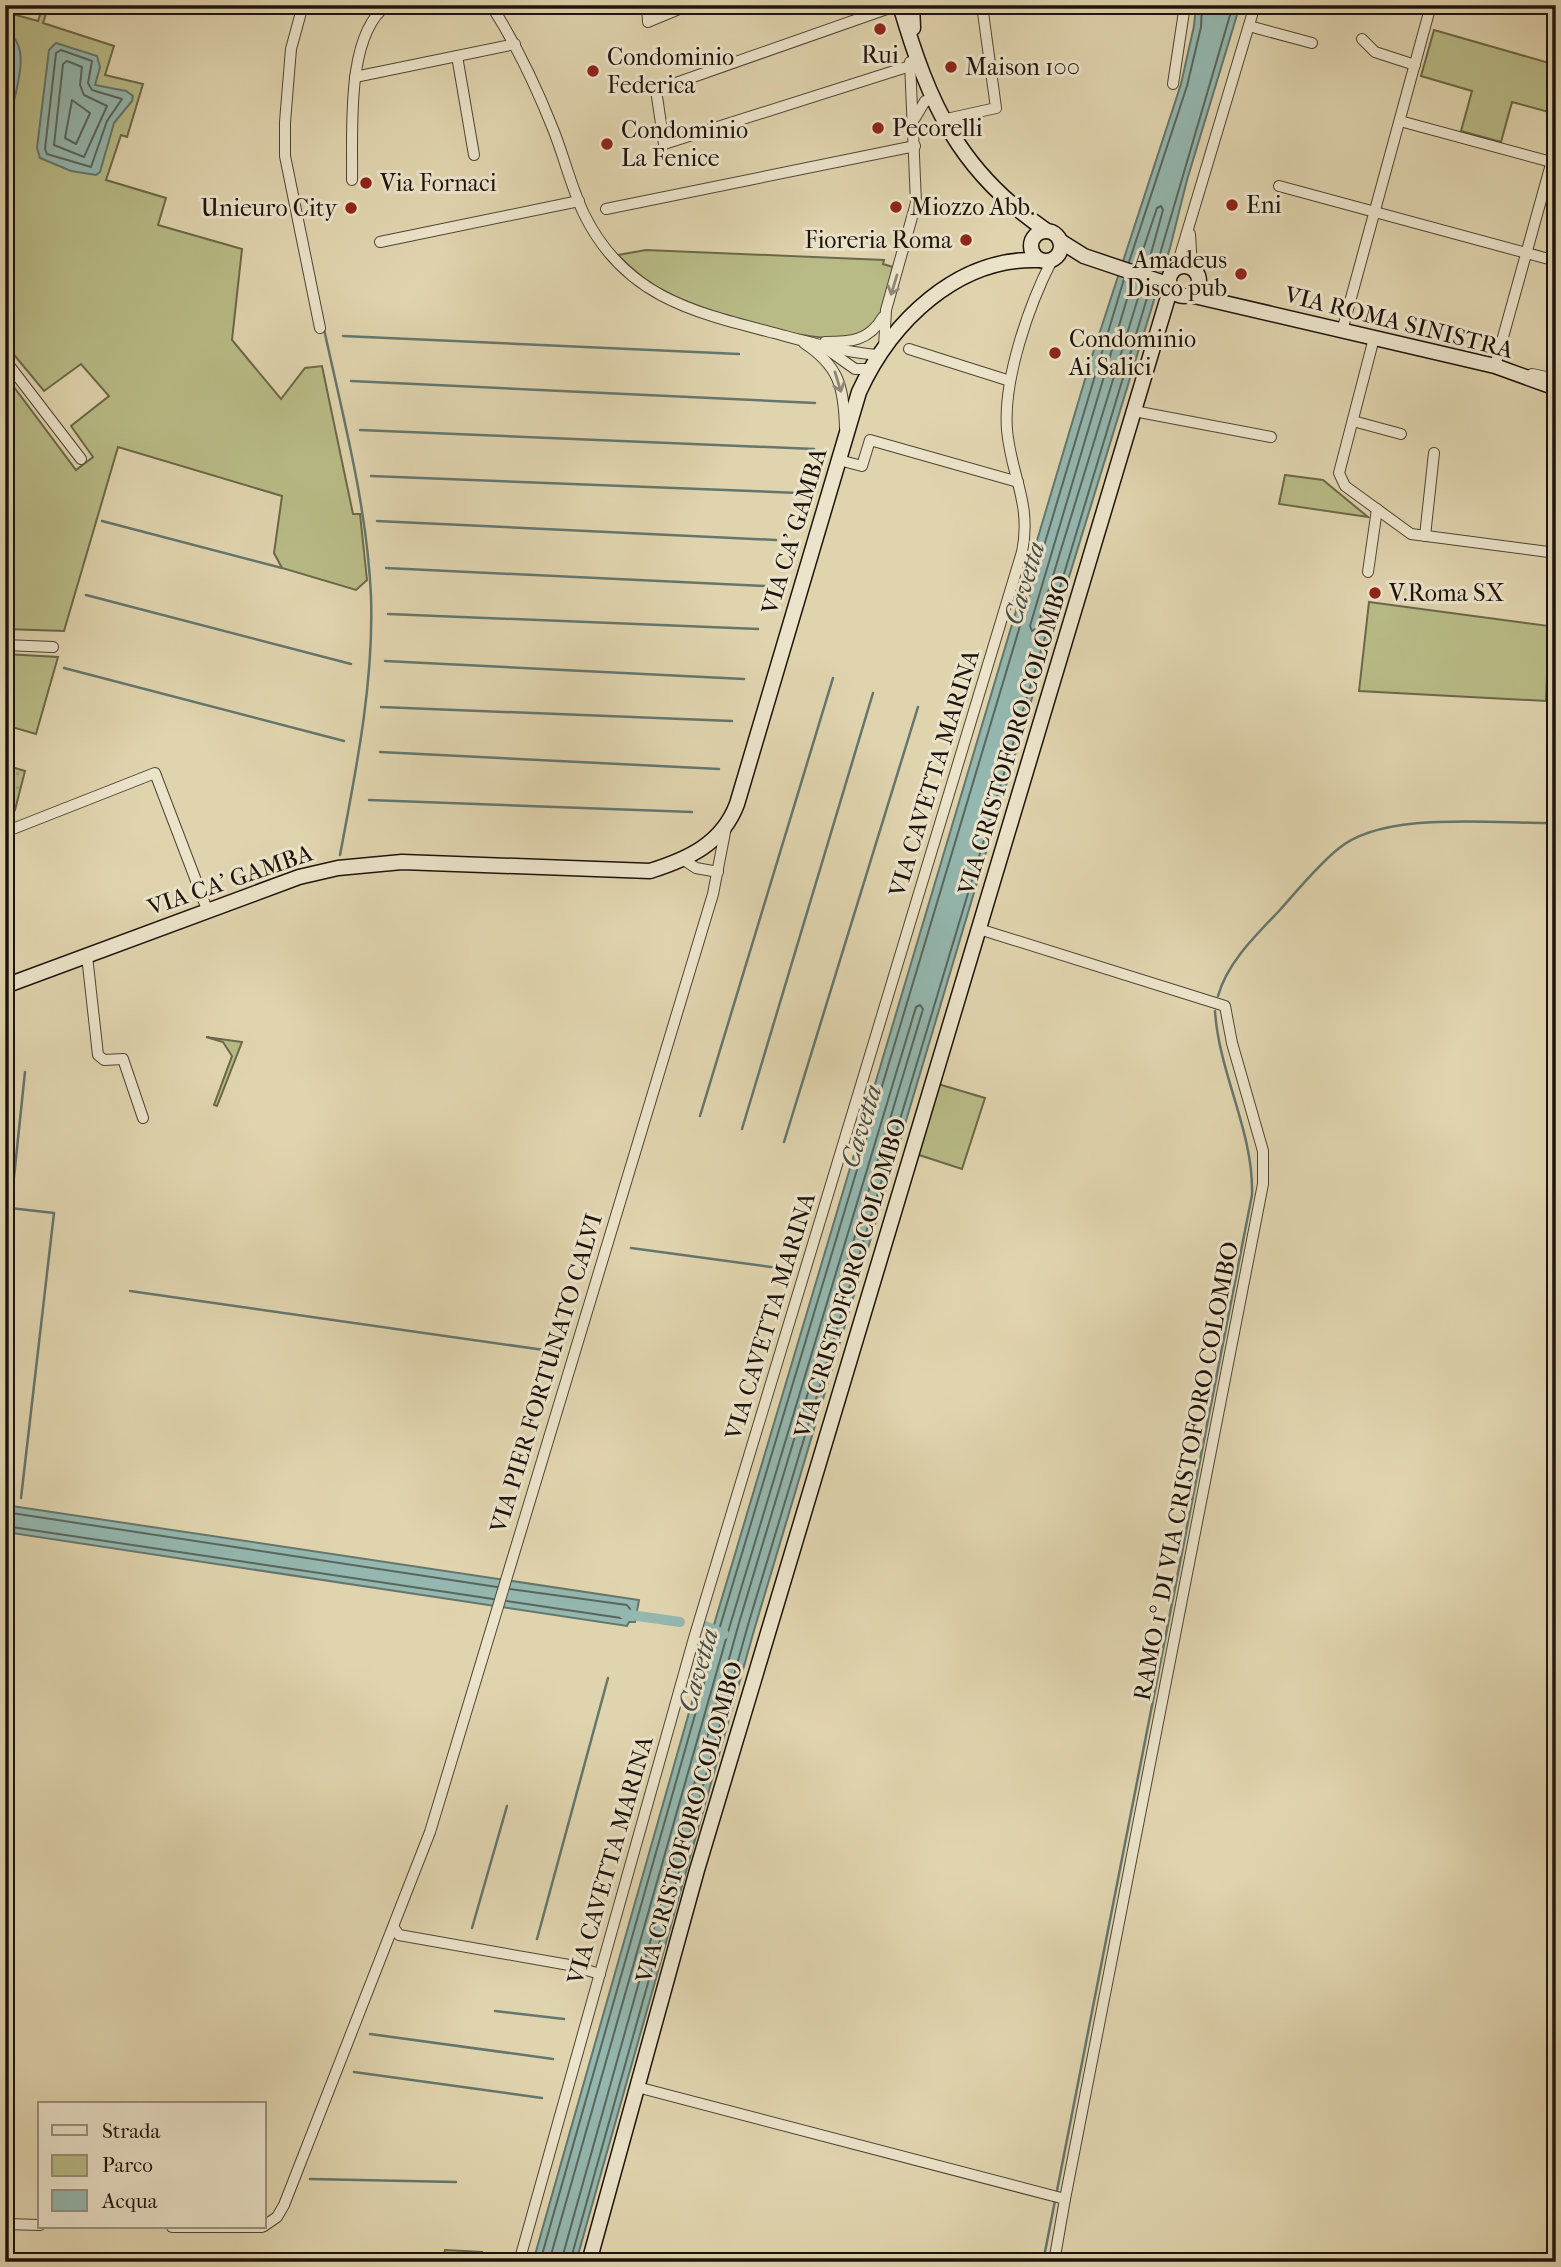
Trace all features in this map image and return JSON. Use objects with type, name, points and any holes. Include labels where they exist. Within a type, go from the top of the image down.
[{"type":"street","points":[[303,5],[291,49],[285,156],[320,327]]},
{"type":"street","points":[[352,180],[355,77],[375,14],[387,5]]},
{"type":"street","points":[[491,5],[515,44],[553,129],[579,201],[599,239],[624,268],[649,290],[681,307],[821,345],[881,351],[886,310],[914,216],[915,146],[910,66],[912,5]]},
{"type":"street","points":[[647,5],[648,22],[689,5]]},
{"type":"street","points":[[910,66],[664,144],[656,89],[899,5],[930,93],[942,120],[964,154],[1022,214],[1059,241],[1091,258]]},
{"type":"street","points":[[942,120],[996,108],[982,5]]},
{"type":"street","points":[[1173,84],[1185,5]]},
{"type":"street","points":[[1174,283],[1255,5]]},
{"type":"street","points":[[1342,331],[1431,5]]},
{"type":"street","points":[[1249,26],[1312,43]]},
{"type":"street","points":[[1362,39],[1375,52],[1415,65]]},
{"type":"street","points":[[355,77],[515,44]]},
{"type":"street","points":[[457,57],[474,155]]},
{"type":"street","points":[[912,101],[918,88],[930,93]]},
{"type":"street","points":[[914,118],[930,93]]},
{"type":"street","points":[[1400,121],[1554,162]]},
{"type":"street","points":[[606,209],[915,146]]},
{"type":"street","points":[[1556,146],[1554,162],[1495,366],[1556,379]]},
{"type":"street","points":[[1279,186],[1556,261]]},
{"type":"street","points":[[380,242],[579,201]]},
{"type":"street","points":[[1022,214],[1031,243],[1047,259],[1060,248],[1059,241]]},
{"type":"street","points":[[1192,216],[1196,275]]},
{"type":"street","points":[[1031,243],[1038,233],[1047,231]]},
{"type":"street","name":"VIA CA' GAMBA","points":[[1008,261],[1031,243]]},
{"type":"street","name":"VIA ROMA SINISTRA","points":[[1091,258],[1174,283],[1230,304],[1495,366],[1556,388]]},
{"type":"street","name":"VIA CA' GAMBA","points":[[5,986],[299,877],[362,864],[402,862],[650,872],[701,851],[726,827],[737,804],[859,392],[869,369],[910,317],[938,293],[967,275],[1008,261],[1091,258]]},
{"type":"street","name":"VIA CAVETTA MARINA","points":[[519,2262],[694,1638],[1022,552],[1026,515],[1007,433],[1010,381],[1047,259]]},
{"type":"street","points":[[1174,283],[1183,266],[1196,275]]},
{"type":"street","name":"VIA ROMA SINISTRA","points":[[1196,275],[1230,304]]},
{"type":"street","name":"VIA CRISTOFORO COLOMBO","points":[[589,2262],[764,1644],[1134,411],[1174,283],[1196,275]]},
{"type":"street","points":[[809,342],[861,340],[874,331],[886,310]]},
{"type":"street","points":[[1374,338],[1339,473],[1341,481],[1411,534],[1556,553]]},
{"type":"street","points":[[798,339],[822,356],[837,376],[845,442]]},
{"type":"street","points":[[821,345],[855,369],[869,369]]},
{"type":"street","points":[[909,349],[1010,381]]},
{"type":"street","points":[[5,360],[81,459]]},
{"type":"street","points":[[1134,411],[1271,437]]},
{"type":"street","points":[[1353,421],[1401,434]]},
{"type":"street","points":[[839,460],[862,466],[870,440],[1018,482]]},
{"type":"street","points":[[1425,536],[1434,453]]},
{"type":"street","points":[[1368,572],[1377,509]]},
{"type":"street","points":[[5,645],[53,647]]},
{"type":"street","points":[[10,830],[155,773],[208,912]]},
{"type":"street","name":"VIA PIER FORTUNATO CALVI","points":[[266,2224],[277,2217],[284,2205],[430,1832],[718,872],[726,827]]},
{"type":"street","points":[[684,860],[696,867],[718,872]]},
{"type":"street","name":"RAMO 1° DI VIA CRISTOFORO COLOMBO","points":[[979,929],[1225,1006],[1232,1043],[1263,1151],[1263,1184],[1058,2197]]},
{"type":"street","points":[[87,956],[98,1055],[104,1060],[123,1059],[143,1118]]},
{"type":"street","points":[[394,1928],[399,1934],[569,1965],[600,1974]]},
{"type":"street","points":[[637,2087],[1058,2197],[1054,2262]]},
{"type":"street","points":[[5,2224],[38,2225]]},
{"type":"green space","points":[[43,5],[49,5],[43,23],[114,46],[105,75],[143,84],[127,137],[121,135],[106,180],[166,198],[158,225],[242,249],[232,340],[281,399],[305,368],[322,366],[353,514],[360,514],[367,580],[356,590],[282,568],[274,553],[282,496],[118,447],[64,631],[5,629],[5,375],[76,470],[93,457],[71,426],[109,396],[81,364],[44,391],[5,344],[5,12],[38,21]]},
{"type":"green space","points":[[1434,30],[1556,65],[1556,114],[1512,102],[1501,142],[1461,131],[1472,91],[1421,76]]},
{"type":"green space","points":[[646,250],[884,260],[883,264],[893,267],[884,305],[876,323],[870,329],[863,334],[845,338],[822,337],[737,319],[670,294],[642,277],[618,255]]},
{"type":"green space","points":[[1285,475],[1323,480],[1368,517],[1279,504]]},
{"type":"green space","points":[[1369,602],[1549,626],[1546,701],[1359,691]]},
{"type":"green space","points":[[5,654],[58,657],[36,734],[5,725]]},
{"type":"green space","points":[[5,765],[25,771],[15,810],[5,807]]},
{"type":"green space","points":[[206,1037],[242,1042],[217,1106],[214,1105],[232,1056],[223,1042]]},
{"type":"green space","points":[[938,1084],[985,1098],[962,1169],[916,1154]]},
{"type":"green space","points":[[445,2250],[482,2252],[481,2262],[443,2262]]},
{"type":"water","name":"Cavetta","points":[[1196,5],[1240,5],[1187,180],[1170,248],[1038,678],[755,1627],[576,2262],[533,2262],[713,1628],[1092,356],[1181,84]]},
{"type":"water","points":[[5,29],[18,45],[21,65],[10,132],[5,144]]},
{"type":"water","points":[[56,43],[97,56],[100,67],[95,85],[126,91],[133,96],[114,123],[100,172],[96,175],[71,171],[40,158],[37,148],[49,50]]},
{"type":"water","points":[[5,1505],[639,1600],[635,1622],[629,1622],[627,1626],[5,1532]]},
{"type":"waterway","points":[[324,329],[365,529],[371,596],[367,694],[340,855]]},
{"type":"waterway","points":[[343,336],[739,354]]},
{"type":"waterway","points":[[351,381],[815,403]]},
{"type":"waterway","points":[[360,430],[814,449]]},
{"type":"waterway","points":[[371,476],[799,493]]},
{"type":"waterway","points":[[102,521],[282,568]]},
{"type":"waterway","points":[[377,521],[776,540]]},
{"type":"waterway","points":[[386,568],[765,586]]},
{"type":"waterway","points":[[86,595],[351,664]]},
{"type":"waterway","points":[[388,614],[758,629]]},
{"type":"waterway","points":[[385,661],[744,679]]},
{"type":"waterway","points":[[64,668],[344,741]]},
{"type":"waterway","points":[[700,1116],[833,678]]},
{"type":"waterway","points":[[742,1129],[873,693]]},
{"type":"waterway","points":[[381,707],[732,721]]},
{"type":"waterway","points":[[784,1142],[918,707]]},
{"type":"waterway","points":[[380,752],[719,769]]},
{"type":"waterway","points":[[369,800],[692,812]]},
{"type":"waterway","points":[[1218,996],[1228,972],[1252,940],[1322,863],[1357,837],[1408,824],[1467,821],[1546,823],[1556,819]]},
{"type":"waterway","points":[[1043,2262],[1252,1195],[1248,1149],[1223,1057],[1215,1011]]},
{"type":"waterway","points":[[12,1196],[25,1072]]},
{"type":"waterway","points":[[10,1208],[54,1213],[21,1498]]},
{"type":"waterway","points":[[631,1248],[778,1268]]},
{"type":"waterway","points":[[130,1291],[551,1351]]},
{"type":"waterway","points":[[624,1614],[680,1622]]},
{"type":"waterway","points":[[705,1626],[724,1634]]},
{"type":"waterway","points":[[537,1939],[608,1678]]},
{"type":"waterway","points":[[472,1928],[507,1806]]},
{"type":"waterway","points":[[495,2011],[564,2019]]},
{"type":"waterway","points":[[370,2034],[553,2059]]},
{"type":"waterway","points":[[354,2072],[542,2098]]},
{"type":"waterway","points":[[310,2179],[456,2182]]},
{"type":"place","name":"Rui","points":[[880,29]]},
{"type":"place","name":"Maison 100","points":[[951,67]]},
{"type":"place","name":"Condominio Federica","points":[[593,71]]},
{"type":"place","name":"Pecorelli","points":[[878,128]]},
{"type":"place","name":"Condominio La Fenice","points":[[607,144]]},
{"type":"place","name":"Via Fornaci","points":[[366,183]]},
{"type":"place","name":"Eni","points":[[1232,205]]},
{"type":"place","name":"Miozzo Abb.","points":[[896,207]]},
{"type":"place","name":"Unieuro City","points":[[351,208]]},
{"type":"place","name":"Fioreria Roma","points":[[966,240]]},
{"type":"place","name":"Amadeus Disco pub","points":[[1241,274]]},
{"type":"place","name":"Condominio Ai Salici","points":[[1055,353]]},
{"type":"place","name":"V.Roma SX","points":[[1375,593]]}]
